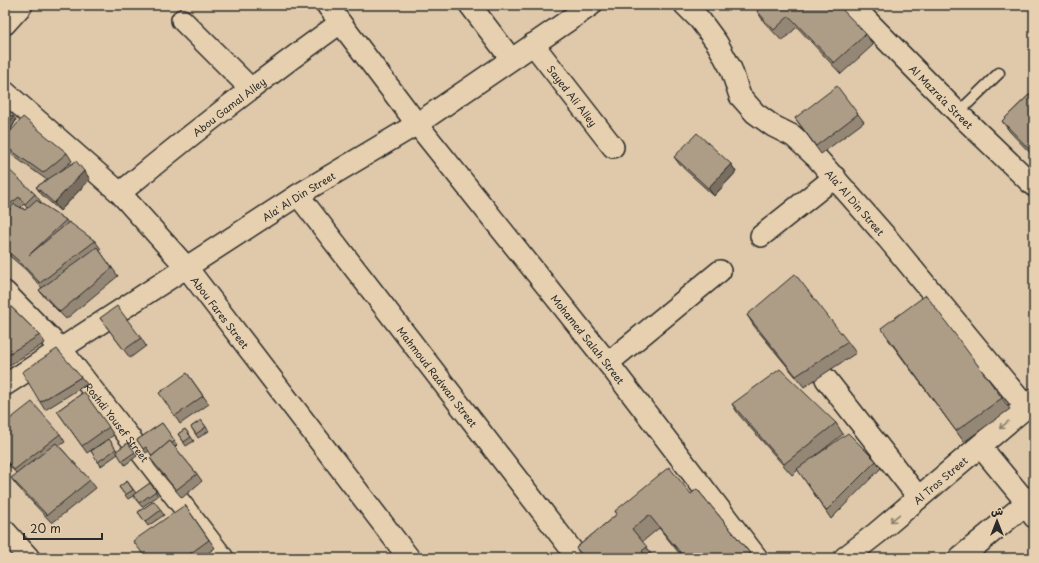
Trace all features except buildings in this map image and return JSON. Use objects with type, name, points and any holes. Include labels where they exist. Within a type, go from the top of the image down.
[{"type":"street","points":[[5,24],[22,5]]},
{"type":"street","name":"Mohamed Salah Street","points":[[327,5],[417,124],[608,363],[757,558]]},
{"type":"street","points":[[470,5],[511,59]]},
{"type":"street","name":"Ala' Al Din Street","points":[[5,385],[298,195],[417,124],[591,5]]},
{"type":"street","name":"Ala' Al Din Street","points":[[685,5],[700,20],[717,43],[731,69],[740,96],[755,113],[773,126],[793,136],[835,177],[1030,404]]},
{"type":"street","name":"Al Mazra'a Street","points":[[852,5],[958,113],[1034,186]]},
{"type":"street","points":[[182,20],[250,88]]},
{"type":"street","name":"Abou Gamal Alley","points":[[120,193],[191,133],[340,23]]},
{"type":"street","name":"Sayed Ali Alley","points":[[533,44],[613,147]]},
{"type":"street","name":"Abou Fares Street","points":[[5,92],[120,193],[187,268],[409,558]]},
{"type":"street","points":[[761,236],[835,177]]},
{"type":"street","name":"Mahmoud Radwan Street","points":[[298,195],[578,558]]},
{"type":"street","points":[[608,363],[720,271]]},
{"type":"street","name":"Roshdi Yousef Street","points":[[5,292],[61,349],[223,558]]},
{"type":"street","points":[[826,379],[919,498]]},
{"type":"street","name":"Al Tros Street","points":[[845,558],[919,498],[1030,404]]},
{"type":"street","points":[[963,557],[1032,506],[980,446]]},
{"type":"street","points":[[5,531],[29,558]]},
{"type":"lane","points":[[958,113],[999,73]]}]
